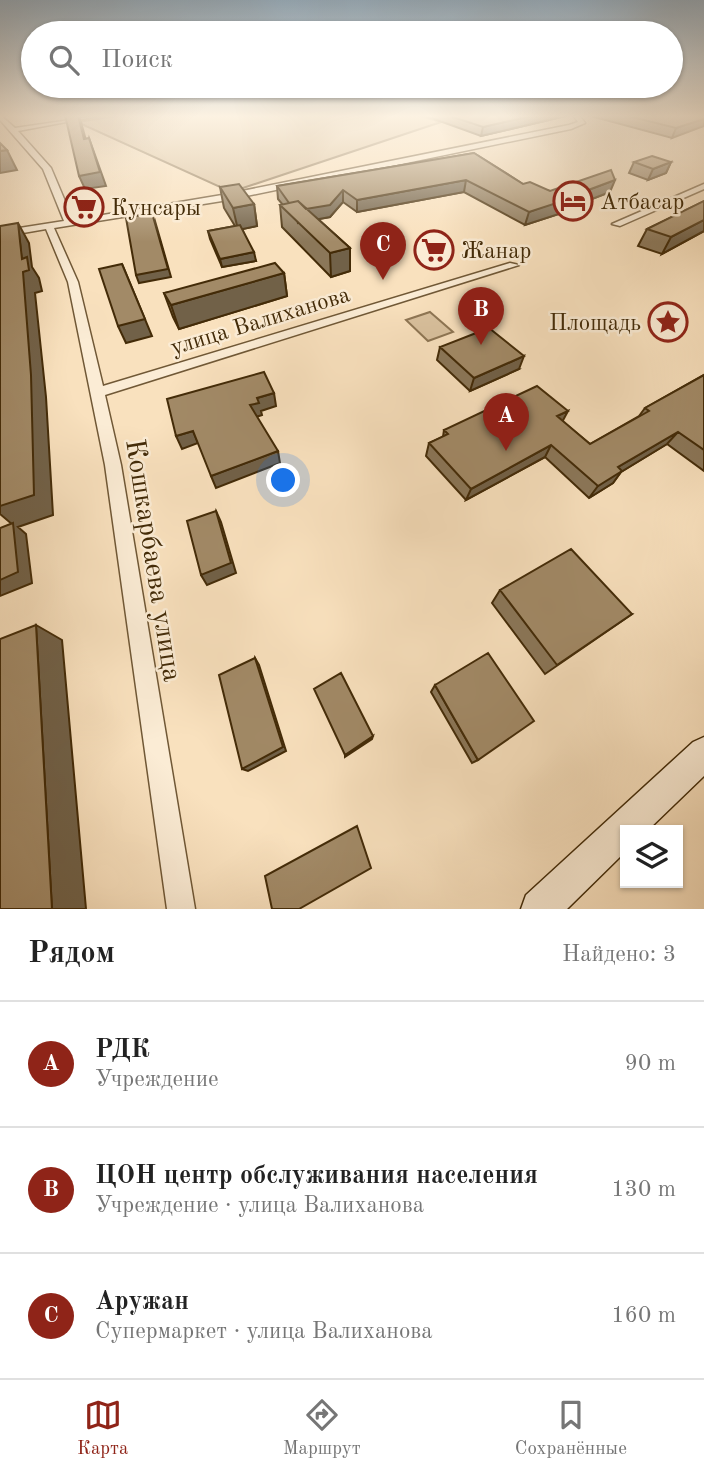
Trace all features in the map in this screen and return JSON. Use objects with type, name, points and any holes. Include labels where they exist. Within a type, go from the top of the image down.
[{"type":"main road","points":[[540,909],[704,753]]},
{"type":"street","points":[[38,157],[47,168],[69,222]]},
{"type":"street","points":[[0,233],[222,198],[421,157]]},
{"type":"street","points":[[617,224],[704,186]]},
{"type":"street","name":"Кошкарбаева улица","points":[[49,226],[73,282],[80,324],[113,465],[181,909]]},
{"type":"street","name":"улица Валиханова","points":[[98,392],[514,265]]},
{"type":"shaded area","points":[[155,157],[335,157],[231,192]]},
{"type":"shaded area","points":[[430,312],[453,332],[428,341],[406,320]]},
{"type":"building","points":[[75,157],[95,157],[100,172],[79,176]]},
{"type":"building","points":[[448,157],[481,157],[523,184],[530,182],[550,191],[611,170],[615,180],[529,212],[466,180],[357,200],[343,190],[330,205],[306,209],[298,201],[289,203],[277,186]]},
{"type":"building","points":[[656,157],[671,162],[653,169],[634,162]]},
{"type":"building","points":[[239,184],[254,204],[233,208],[220,187]]},
{"type":"building","points":[[298,201],[350,248],[330,253],[280,205]]},
{"type":"building","points":[[704,201],[704,220],[671,237],[647,229]]},
{"type":"building","points":[[152,213],[168,269],[136,275],[126,218]]},
{"type":"building","points":[[18,223],[22,259],[27,257],[29,270],[23,272],[31,375],[34,495],[0,506],[0,226]]},
{"type":"building","points":[[240,225],[254,252],[220,259],[208,231]]},
{"type":"building","points":[[275,263],[284,273],[171,305],[164,293]]},
{"type":"building","points":[[122,264],[145,319],[118,326],[99,269]]},
{"type":"building","points":[[489,328],[524,356],[474,378],[440,347]]},
{"type":"building","points":[[264,372],[274,393],[257,398],[259,403],[250,405],[278,451],[211,476],[193,431],[176,436],[167,399]]},
{"type":"building","points":[[704,375],[704,450],[678,432],[618,467],[622,471],[598,486],[551,445],[471,489],[429,443],[448,434],[444,430],[537,386],[568,411],[557,416],[590,444],[649,411],[645,408]]},
{"type":"building","points":[[216,511],[231,563],[201,575],[187,521]]},
{"type":"building","points":[[13,523],[18,572],[0,580],[0,528]]},
{"type":"building","points":[[571,549],[632,614],[557,665],[500,590]]},
{"type":"building","points":[[36,625],[52,909],[0,909],[0,639]]},
{"type":"building","points":[[488,653],[534,721],[478,760],[435,685]]},
{"type":"building","points":[[255,658],[283,747],[242,769],[219,675]]},
{"type":"building","points":[[341,673],[373,736],[345,755],[314,689]]},
{"type":"building","points":[[357,826],[371,868],[299,909],[272,909],[265,876]]},
{"type":"place","name":"Атбасар","points":[[573,201]]},
{"type":"place","name":"Кунсары","points":[[84,207]]},
{"type":"place","name":"Жанар","points":[[434,250]]},
{"type":"place","name":"Аружан","points":[[383,280]]},
{"type":"place","name":"Площадь","points":[[668,322]]},
{"type":"place","name":"ЦОН центр обслуживания населения","points":[[481,345]]},
{"type":"place","name":"РДК","points":[[506,451]]}]
